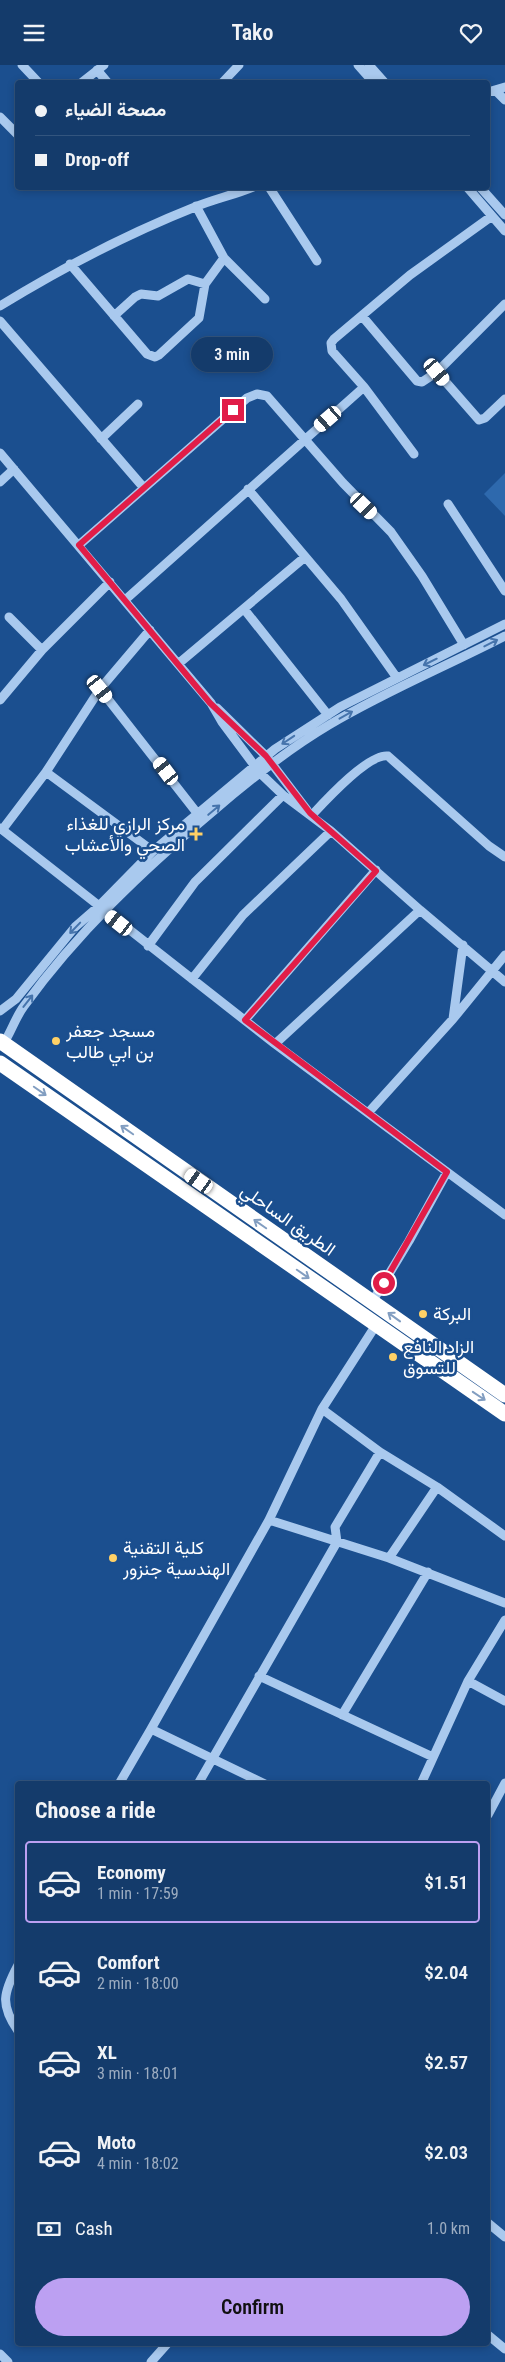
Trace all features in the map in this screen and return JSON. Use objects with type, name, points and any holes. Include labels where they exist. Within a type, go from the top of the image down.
[{"type":"highway","name":"الطريق الساحلي","points":[[1,1044],[505,1395]]},
{"type":"highway","name":"الطريق الساحلي","points":[[0,1063],[505,1413]]},
{"type":"street","points":[[22,65],[36,80]]},
{"type":"street","points":[[225,80],[239,65]]},
{"type":"street","points":[[358,65],[371,80]]},
{"type":"street","points":[[369,65],[382,80]]},
{"type":"street","points":[[85,80],[100,67],[106,80]]},
{"type":"street","points":[[491,91],[505,87]]},
{"type":"street","points":[[491,91],[505,100]]},
{"type":"street","points":[[0,117],[15,132]]},
{"type":"street","points":[[0,305],[70,264],[132,234],[196,206],[244,190]]},
{"type":"street","points":[[271,190],[317,261]]},
{"type":"street","points":[[469,190],[505,231]]},
{"type":"street","points":[[483,190],[505,215]]},
{"type":"street","points":[[196,206],[224,258],[265,299]]},
{"type":"street","points":[[414,454],[364,387],[330,347],[334,339],[410,275],[492,216]]},
{"type":"street","points":[[70,264],[146,354],[154,357],[159,355],[199,318],[204,284],[224,258]]},
{"type":"street","points":[[114,316],[129,301],[141,294],[158,295],[188,279],[204,284]]},
{"type":"street","points":[[362,316],[417,381],[425,381],[437,372],[505,304]]},
{"type":"street","points":[[0,321],[144,488]]},
{"type":"street","points":[[437,372],[479,420],[485,418],[505,399]]},
{"type":"street","points":[[125,600],[364,387]]},
{"type":"street","points":[[79,545],[247,397],[256,394],[267,396],[405,551],[464,645]]},
{"type":"street","points":[[101,439],[138,404]]},
{"type":"street","points":[[0,453],[210,703],[260,773],[283,795],[311,814],[505,982]]},
{"type":"street","points":[[0,482],[14,469]]},
{"type":"street","points":[[248,489],[341,599],[397,678]]},
{"type":"street","points":[[448,504],[505,591]]},
{"type":"street","points":[[178,664],[305,557]]},
{"type":"street","points":[[0,701],[42,650],[110,582]]},
{"type":"street","points":[[244,609],[328,715]]},
{"type":"street","points":[[9,617],[42,650]]},
{"type":"street","points":[[1,1044],[24,1007],[101,909],[153,851],[254,765],[328,715],[505,624]]},
{"type":"street","points":[[150,630],[100,689],[46,771],[1,829],[275,1044],[505,1215]]},
{"type":"street","points":[[0,1011],[16,999],[75,927],[101,909],[176,842],[272,764],[330,724],[390,691],[505,636]]},
{"type":"street","points":[[100,689],[197,813]]},
{"type":"street","points":[[210,703],[266,756],[311,814]]},
{"type":"street","points":[[311,814],[367,764],[379,756],[388,756],[489,846],[505,857]]},
{"type":"street","points":[[46,771],[153,851]]},
{"type":"street","points":[[148,946],[195,883],[283,795]]},
{"type":"street","points":[[192,979],[243,915],[330,831]]},
{"type":"street","points":[[245,1020],[376,871]]},
{"type":"street","points":[[275,1044],[420,910]]},
{"type":"street","points":[[453,1019],[463,945]]},
{"type":"street","points":[[368,1113],[453,1019],[505,955]]},
{"type":"street","points":[[372,1302],[409,1241],[447,1172]]},
{"type":"street","points":[[121,1781],[269,1519],[322,1409],[376,1325]]},
{"type":"street","points":[[322,1409],[505,1536]]},
{"type":"street","points":[[200,1781],[337,1542],[335,1527],[380,1451]]},
{"type":"street","points":[[389,1558],[437,1487]]},
{"type":"street","points":[[269,1519],[389,1558],[505,1603]]},
{"type":"street","points":[[342,1715],[428,1572]]},
{"type":"street","points":[[422,1781],[468,1681],[505,1620]]},
{"type":"street","points":[[259,1677],[433,1757]]},
{"type":"street","points":[[468,1681],[505,1701]]},
{"type":"street","points":[[150,1729],[259,1781]]},
{"type":"street","points":[[490,1811],[505,1783]]},
{"type":"street","points":[[15,1970],[1,1996],[2,2012],[15,2027]]},
{"type":"street","points":[[490,2225],[505,2237]]},
{"type":"street","points":[[490,2337],[505,2349]]},
{"type":"street","points":[[151,2362],[165,2346]]},
{"type":"street","points":[[0,2353],[8,2362]]},
{"type":"shaded area","points":[[505,473],[505,516],[484,494]]},
{"type":"place","name":"مركز الرازي للغذاء الصحي والأعشاب","points":[[196,834]]},
{"type":"place","name":"مسجد جعفر بن ابي طالب","points":[[56,1041]]},
{"type":"place","name":"البركة","points":[[423,1314]]},
{"type":"place","name":"الزاد النافع للتسوق","points":[[393,1357]]},
{"type":"place","name":"كلية التقنية الهندسية جنزور","points":[[113,1558]]},
{"type":"route","points":[[233,410],[79,545],[210,703],[227,716],[266,756],[310,813],[376,871],[289,968],[253,1014],[245,1020],[447,1172],[384,1283]]}]
